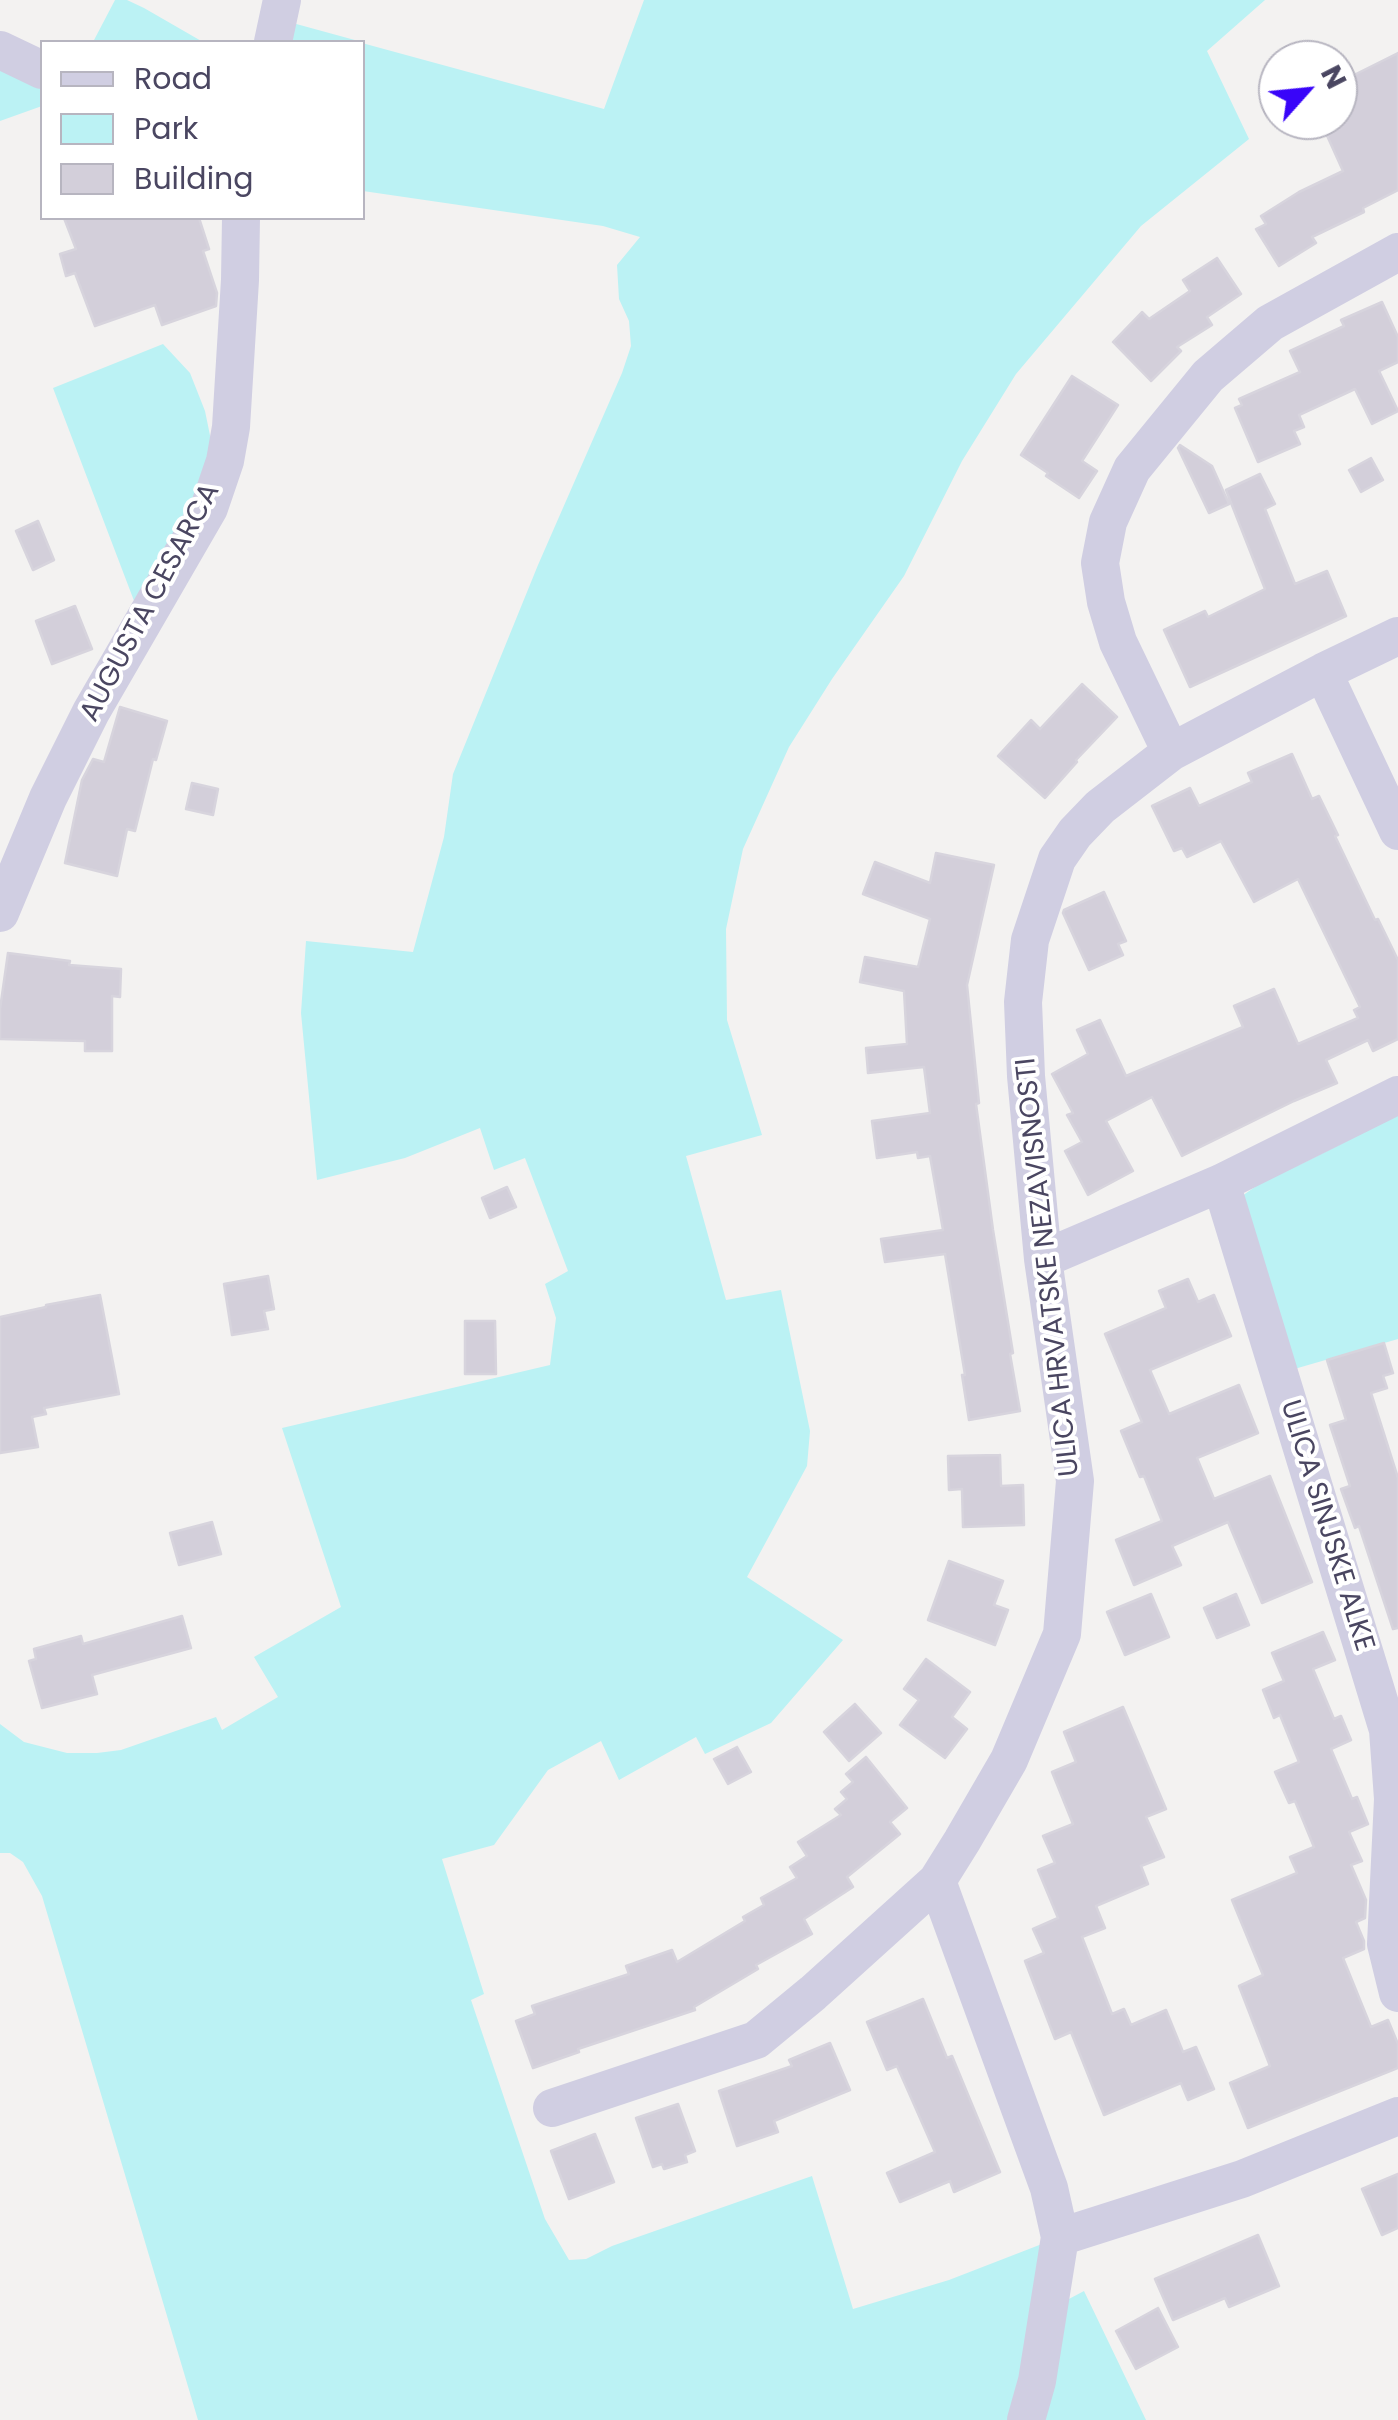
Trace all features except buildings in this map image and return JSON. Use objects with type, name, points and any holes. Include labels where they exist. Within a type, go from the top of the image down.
[{"type":"street","points":[[273,40],[282,0]]},
{"type":"street","points":[[0,50],[40,69]]},
{"type":"street","name":"AUGUSTA CESARCA","points":[[0,914],[48,798],[91,712],[209,508],[225,461],[231,427],[241,220]]},
{"type":"street","points":[[1171,752],[1118,642],[1100,563],[1108,522],[1132,469],[1208,376],[1270,323],[1398,252]]},
{"type":"street","name":"ULICA HRVATSKE NEZAVISNOSTI","points":[[552,2108],[756,2040],[937,1880],[1008,1760],[1062,1634],[1075,1481],[1043,1259],[1022,1002],[1030,940],[1056,859],[1100,806],[1171,752],[1398,636]]},
{"type":"street","points":[[1323,672],[1398,832]]},
{"type":"street","points":[[1043,1259],[1221,1183],[1398,1095]]},
{"type":"street","name":"ULICA SINJSKE ALKE","points":[[1221,1183],[1388,1730],[1393,1798],[1386,1944],[1398,1993]]},
{"type":"street","points":[[937,1880],[1049,2188],[1060,2237],[1037,2381],[1026,2420]]},
{"type":"street","points":[[1060,2237],[1242,2178],[1398,2116]]},
{"type":"green space","points":[[115,0],[127,0],[200,40],[94,40]]},
{"type":"green space","points":[[644,0],[1265,0],[1207,51],[1249,139],[1141,226],[1016,374],[962,461],[904,576],[789,747],[743,849],[726,929],[727,1020],[762,1135],[686,1156],[726,1300],[781,1290],[810,1431],[807,1466],[747,1577],[843,1640],[771,1723],[705,1754],[696,1737],[619,1780],[601,1741],[548,1770],[494,1845],[442,1859],[484,1994],[471,2000],[545,2219],[569,2260],[586,2259],[612,2246],[812,2176],[853,2309],[949,2280],[1060,2237],[1050,2309],[1084,2291],[1146,2420],[198,2420],[42,1896],[23,1862],[10,1853],[0,1853],[0,1724],[24,1742],[67,1753],[121,1750],[216,1717],[222,1730],[278,1697],[254,1657],[341,1607],[282,1428],[550,1365],[556,1318],[545,1284],[568,1271],[525,1158],[494,1170],[480,1128],[405,1158],[317,1180],[301,1013],[306,941],[413,952],[444,837],[453,774],[631,346],[629,321],[619,299],[617,265],[640,237],[603,226],[365,191],[365,44],[604,109]]},
{"type":"green space","points":[[289,22],[355,40],[275,40]]},
{"type":"green space","points":[[0,51],[30,63],[40,87],[40,107],[0,121]]},
{"type":"green space","points":[[163,344],[190,373],[205,411],[213,450],[197,499],[136,606],[53,388]]},
{"type":"green space","points":[[1398,1115],[1398,1339],[1284,1372],[1242,1196],[1262,1182]]}]
